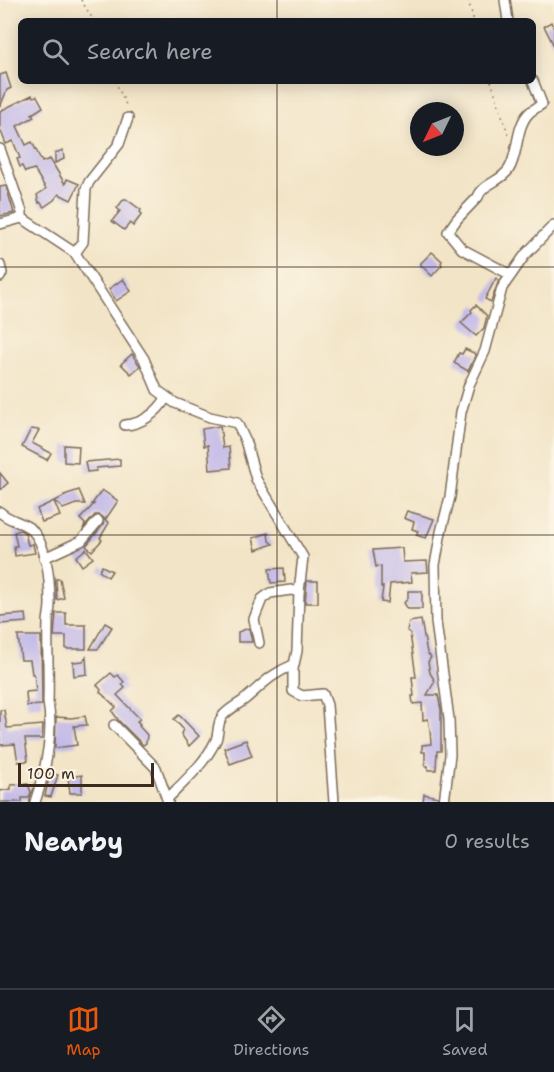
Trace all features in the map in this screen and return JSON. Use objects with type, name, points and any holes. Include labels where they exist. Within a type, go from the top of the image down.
[{"type":"street","points":[[505,0],[508,18]]},
{"type":"street","points":[[511,275],[462,249],[448,232],[456,219],[478,197],[479,193],[491,183],[502,178],[508,170],[515,154],[520,131],[528,114],[542,104],[534,84]]},
{"type":"street","points":[[75,253],[82,242],[86,189],[119,144],[129,118]]},
{"type":"street","points":[[0,149],[22,212],[22,218]]},
{"type":"street","points":[[0,224],[22,218],[75,253],[144,359],[157,390],[166,398],[210,417],[237,423],[245,440],[256,479],[303,557],[297,651],[293,665],[293,691],[302,696],[323,694],[327,705],[334,802]]},
{"type":"street","points":[[444,802],[449,770],[450,731],[436,622],[435,564],[450,496],[461,412],[488,342],[498,298],[525,255],[554,225]]},
{"type":"street","points":[[0,265],[2,273],[0,277]]},
{"type":"street","points":[[125,425],[144,420],[166,398]]},
{"type":"street","points":[[0,512],[7,519],[30,528],[38,539],[44,558],[50,607],[48,620],[50,714],[45,768],[35,802]]},
{"type":"street","points":[[44,558],[81,541],[98,521]]},
{"type":"street","points":[[259,643],[254,620],[262,599],[270,592],[291,590],[299,592]]},
{"type":"street","points":[[114,725],[156,768],[168,800],[208,752],[216,739],[220,720],[225,713],[261,683],[293,665]]},
{"type":"path","points":[[81,0],[92,18]]},
{"type":"path","points":[[468,0],[473,18]]},
{"type":"path","points":[[116,84],[129,110],[129,118]]},
{"type":"path","points":[[492,84],[515,154]]},
{"type":"building","points":[[551,22],[554,29],[554,46],[544,26]]},
{"type":"building","points":[[6,73],[11,88],[7,90],[0,107],[0,75]]},
{"type":"building","points":[[32,95],[37,96],[43,107],[32,114],[34,117],[17,126],[26,145],[32,142],[42,162],[50,159],[65,184],[67,179],[79,184],[71,200],[59,194],[44,207],[39,203],[37,195],[46,189],[34,169],[25,172],[22,166],[20,167],[17,159],[20,158],[13,141],[6,144],[0,129],[0,111]]},
{"type":"building","points":[[63,150],[64,159],[55,163],[55,153]]},
{"type":"building","points":[[6,186],[14,213],[0,216],[0,187]]},
{"type":"building","points":[[124,199],[141,210],[142,214],[133,226],[130,223],[124,230],[112,221],[120,211],[117,208]]},
{"type":"building","points":[[432,252],[442,261],[442,265],[432,276],[420,264]]},
{"type":"building","points":[[496,278],[499,280],[491,302],[485,299]]},
{"type":"building","points":[[123,279],[131,291],[116,301],[109,289]]},
{"type":"building","points":[[476,305],[487,316],[484,328],[476,336],[461,323]]},
{"type":"building","points":[[465,349],[476,354],[468,371],[454,363],[459,353],[462,354]]},
{"type":"building","points":[[132,354],[140,366],[131,374],[121,364]]},
{"type":"building","points":[[220,426],[223,448],[229,447],[231,468],[210,470],[208,445],[204,446],[202,429]]},
{"type":"building","points":[[31,429],[39,430],[32,443],[51,453],[47,460],[22,447]]},
{"type":"building","points":[[64,445],[79,446],[78,463],[64,462]]},
{"type":"building","points":[[120,459],[120,466],[96,468],[96,471],[87,472],[85,462]]},
{"type":"building","points":[[0,473],[8,483],[0,490]]},
{"type":"building","points":[[79,490],[85,504],[76,504],[63,509],[55,501],[64,495]]},
{"type":"building","points":[[102,490],[118,501],[105,520],[109,523],[100,538],[102,540],[92,551],[86,546],[103,525],[104,518],[95,515],[83,529],[85,524],[80,519],[94,504],[92,504]]},
{"type":"building","points":[[54,501],[60,516],[42,522],[37,509]]},
{"type":"building","points":[[407,511],[434,519],[426,538],[416,535],[418,531],[412,529],[414,522],[404,518]]},
{"type":"building","points":[[20,530],[25,533],[28,545],[33,544],[35,553],[15,556],[14,546],[17,546],[14,532]]},
{"type":"building","points":[[268,533],[269,541],[273,544],[256,550],[253,538]]},
{"type":"building","points":[[402,548],[403,562],[427,561],[428,572],[411,573],[412,582],[390,584],[388,603],[381,602],[383,587],[381,587],[381,566],[376,567],[373,550]]},
{"type":"building","points":[[86,549],[93,558],[82,566],[76,557]]},
{"type":"building","points":[[102,566],[112,571],[108,577],[99,571]]},
{"type":"building","points":[[284,568],[285,582],[271,583],[269,569]]},
{"type":"building","points":[[56,579],[60,579],[64,598],[57,600]]},
{"type":"building","points":[[307,581],[318,581],[318,603],[305,603]]},
{"type":"building","points":[[408,591],[422,591],[422,609],[408,609],[404,603],[408,598]]},
{"type":"building","points":[[56,613],[66,613],[66,625],[86,625],[86,649],[66,649],[66,636],[54,636]]},
{"type":"building","points":[[26,614],[27,622],[0,624],[0,616]]},
{"type":"building","points":[[421,620],[427,653],[431,657],[428,662],[430,673],[435,681],[427,695],[438,695],[441,710],[441,751],[437,751],[436,770],[428,770],[428,766],[425,766],[425,752],[422,752],[422,745],[431,744],[430,729],[428,719],[423,720],[422,703],[413,704],[412,696],[414,696],[412,677],[416,677],[410,633],[407,631],[409,622]]},
{"type":"building","points":[[105,623],[112,627],[98,649],[90,649]]},
{"type":"building","points":[[249,628],[252,642],[238,642],[238,632]]},
{"type":"building","points":[[18,636],[41,636],[42,705],[27,706],[26,692],[36,691],[34,674],[32,674],[30,660],[21,660]]},
{"type":"building","points":[[86,657],[87,674],[74,676],[73,662],[83,661]]},
{"type":"building","points":[[111,673],[115,677],[118,675],[124,682],[122,684],[125,688],[117,695],[140,719],[137,721],[139,726],[147,735],[146,743],[143,745],[119,721],[112,711],[116,707],[100,692],[97,685]]},
{"type":"building","points":[[0,710],[4,710],[7,728],[43,725],[42,739],[25,739],[28,761],[18,762],[15,744],[0,745]]},
{"type":"building","points":[[179,715],[199,736],[189,746],[181,734],[183,729],[174,719]]},
{"type":"building","points":[[85,716],[87,725],[74,726],[77,745],[55,748],[56,717]]},
{"type":"building","points":[[246,740],[252,756],[230,764],[224,748]]},
{"type":"building","points":[[50,773],[58,775],[51,797],[45,796]]},
{"type":"building","points":[[82,775],[82,793],[70,793],[68,777]]},
{"type":"building","points":[[28,784],[31,792],[29,798],[22,798],[22,802],[0,802],[0,791],[11,789],[11,785]]},
{"type":"building","points":[[424,794],[438,797],[437,802],[423,802]]}]
